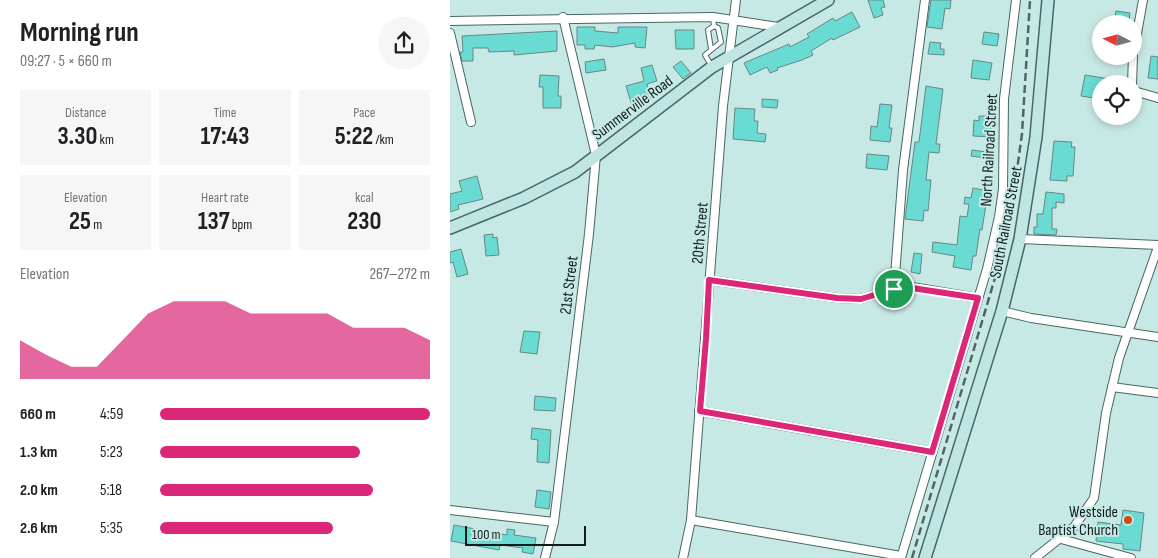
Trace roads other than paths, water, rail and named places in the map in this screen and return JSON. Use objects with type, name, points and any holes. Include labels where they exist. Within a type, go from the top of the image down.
[{"type":"street","name":"20th Street","points":[[682,558],[691,520],[723,106],[736,0]]},
{"type":"street","name":"Summerville Road","points":[[450,228],[550,186],[575,172],[712,67],[778,27],[828,0]]},
{"type":"street","points":[[894,289],[904,160],[924,0]]},
{"type":"street","name":"North Railroad Street","points":[[901,557],[987,269],[1003,189],[1004,98],[1016,0]]},
{"type":"street","name":"South Railroad Street","points":[[925,558],[1002,311],[1020,239],[1036,137],[1048,0]]},
{"type":"street","points":[[1140,15],[1142,0]]},
{"type":"street","points":[[450,20],[713,17],[735,18],[778,27]]},
{"type":"street","name":"21st Street","points":[[545,558],[554,522],[596,155],[563,18]]},
{"type":"street","points":[[450,33],[470,122]]},
{"type":"street","points":[[1142,93],[1158,98]]},
{"type":"street","points":[[1020,239],[1158,246],[1126,333],[1112,387],[1094,498],[1084,515],[1061,539],[1034,558]]},
{"type":"street","points":[[709,280],[837,298],[861,299],[894,289],[912,288],[978,298]]},
{"type":"street","points":[[1002,311],[1031,318],[1158,337]]},
{"type":"street","points":[[1112,387],[1158,393]]},
{"type":"street","points":[[700,411],[932,452]]},
{"type":"street","points":[[450,510],[554,522]]},
{"type":"street","points":[[691,520],[901,557]]},
{"type":"street","points":[[1061,539],[1131,558]]},
{"type":"lane","points":[[712,67],[705,55],[721,42],[718,28],[714,26],[713,17]]},
{"type":"lane","points":[[711,49],[708,30],[714,26]]},
{"type":"railway","points":[[912,558],[1008,234],[1022,134],[1030,0]]},
{"type":"place","name":"Westside Baptist Church","points":[[1128,520]]}]
